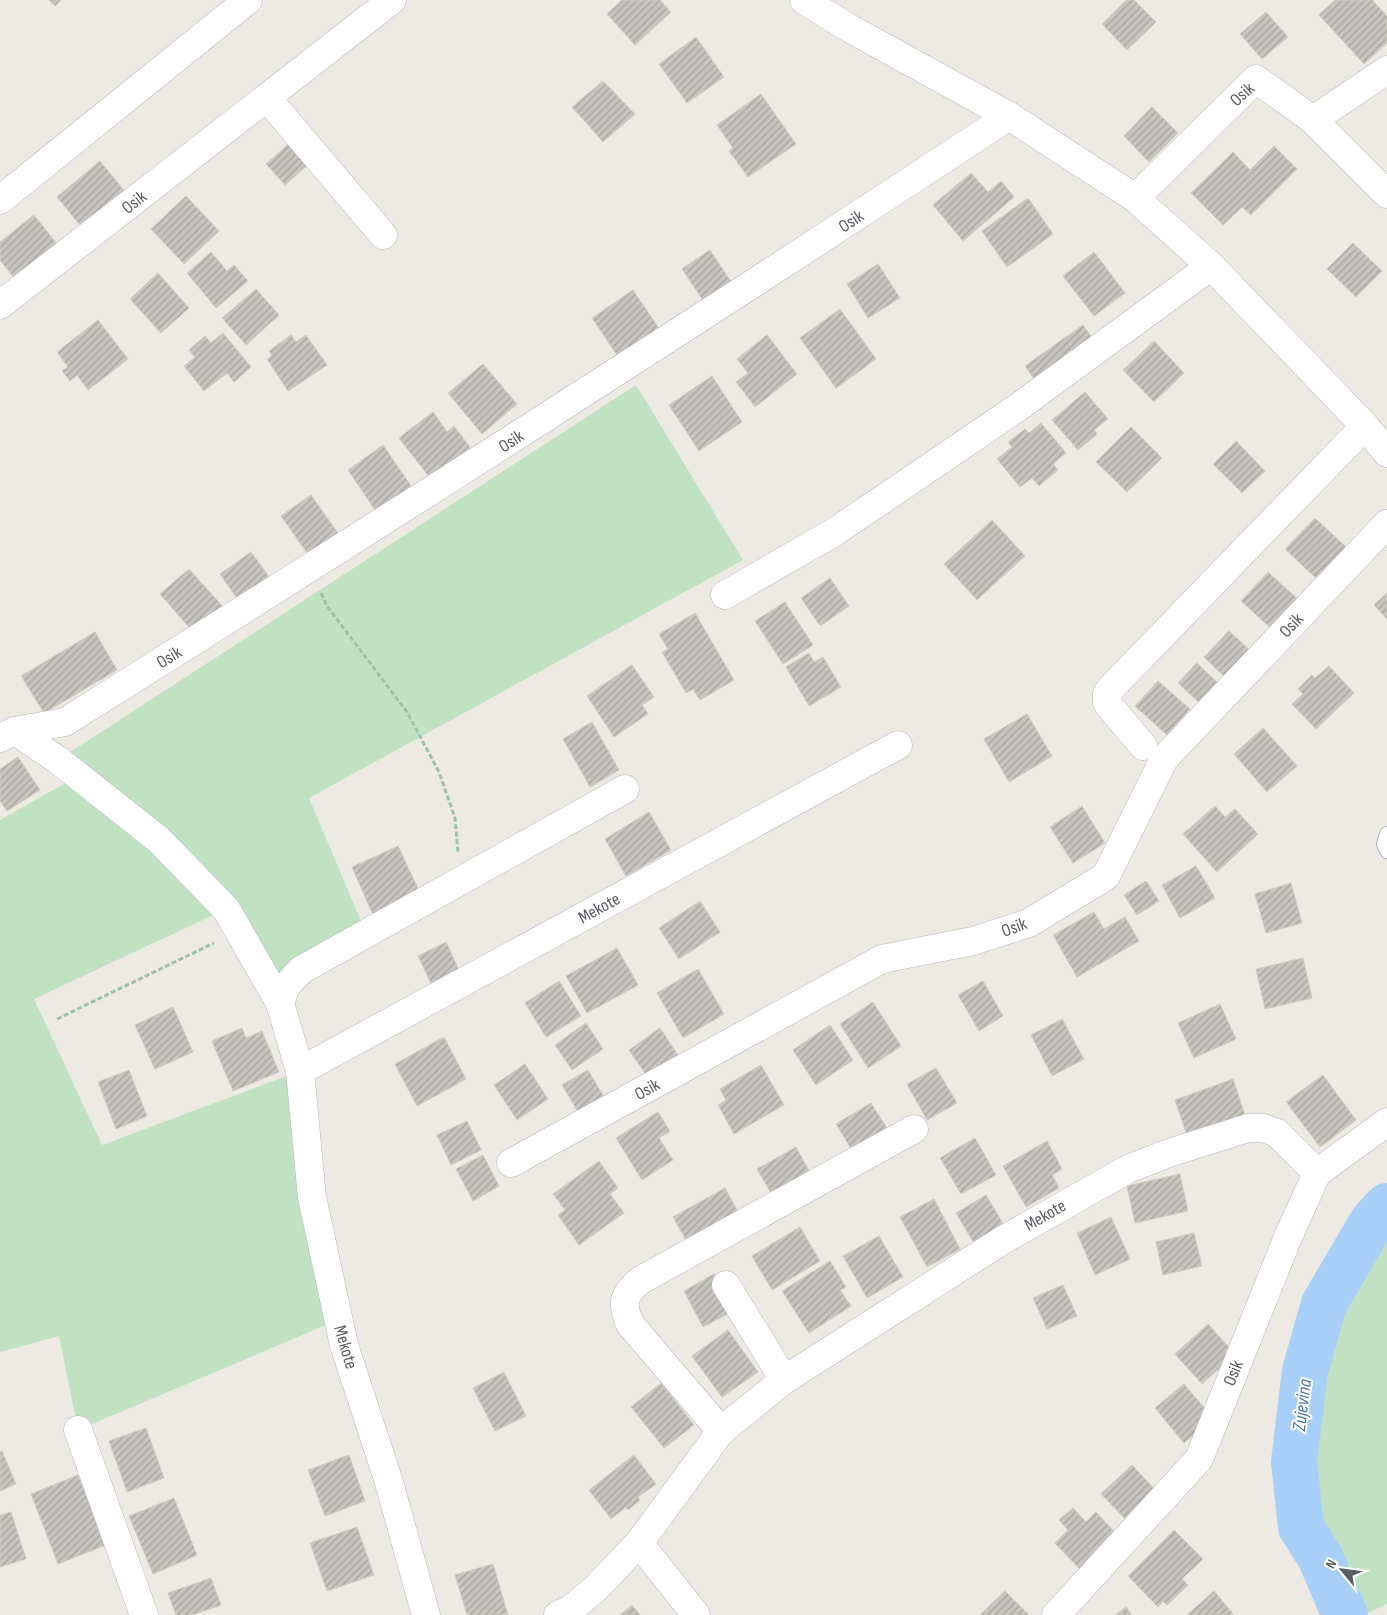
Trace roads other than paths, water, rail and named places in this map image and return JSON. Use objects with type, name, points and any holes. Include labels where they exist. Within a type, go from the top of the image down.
[{"type":"street","points":[[0,200],[248,0]]},
{"type":"street","name":"Osik","points":[[0,305],[392,0]]},
{"type":"street","points":[[804,0],[849,28],[1009,116],[1135,198],[1211,266],[1365,426],[1387,453]]},
{"type":"street","points":[[1313,120],[1387,70]]},
{"type":"street","name":"Osik","points":[[1135,198],[1256,79],[1313,120],[1387,194]]},
{"type":"street","points":[[267,98],[383,234]]},
{"type":"street","name":"Osik","points":[[7,734],[65,722],[310,569],[762,279],[1009,116]]},
{"type":"street","points":[[725,595],[836,531],[1017,408],[1211,266]]},
{"type":"street","points":[[1143,746],[1107,702],[1107,694],[1365,426]]},
{"type":"street","name":"Osik","points":[[512,1163],[882,959],[973,942],[1029,923],[1106,876],[1164,759],[1387,524]]},
{"type":"street","name":"Mekote","points":[[7,734],[58,760],[159,840],[226,909],[280,1003],[300,1071],[312,1198],[344,1345],[388,1479],[426,1615]]},
{"type":"street","name":"Mekote","points":[[300,1071],[898,745]]},
{"type":"street","points":[[280,1003],[286,986],[301,970],[625,789]]},
{"type":"street","name":"Osik","points":[[1056,1615],[1199,1459],[1288,1237],[1317,1174],[1387,1122]]},
{"type":"street","name":"Mekote","points":[[558,1615],[571,1609],[596,1588],[639,1543],[721,1432],[784,1380],[1003,1240],[1128,1169],[1170,1153],[1248,1128],[1263,1128],[1277,1134],[1317,1174]]},
{"type":"street","points":[[721,1432],[630,1324],[624,1311],[625,1297],[632,1287],[641,1280],[914,1129]]},
{"type":"street","points":[[726,1285],[784,1380]]},
{"type":"street","points":[[78,1430],[144,1615]]},
{"type":"street","points":[[639,1543],[696,1615]]},
{"type":"lane","points":[[1387,834],[1384,844],[1387,851]]},
{"type":"waterway","name":"Zujevina","points":[[1345,1615],[1320,1557],[1301,1527],[1294,1462],[1305,1371],[1324,1304],[1372,1222],[1387,1206]]}]
